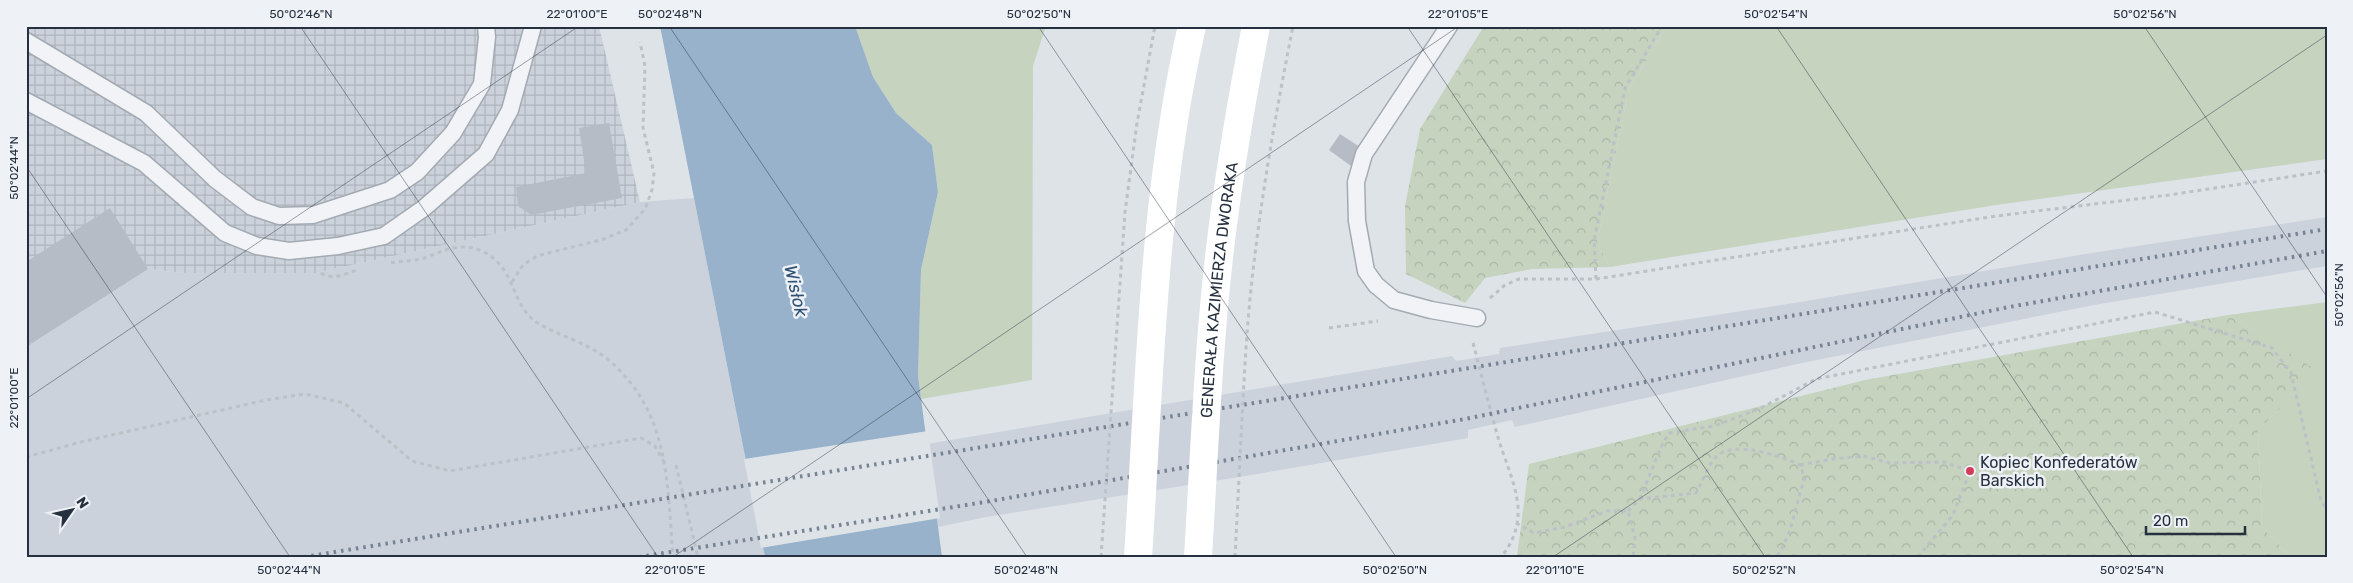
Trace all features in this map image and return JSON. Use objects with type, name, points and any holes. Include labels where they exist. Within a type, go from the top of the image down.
[{"type":"main road","points":[[1138,557],[1161,212],[1174,116],[1192,26]]},
{"type":"main road","name":"GENERAŁA KAZIMIERZA DWORAKA","points":[[1198,557],[1213,318],[1223,222],[1234,136],[1256,26]]},
{"type":"lane","points":[[26,42],[146,113],[215,179],[252,207],[279,216],[313,215],[390,190],[418,172],[453,133],[482,84],[487,37],[486,26]]},
{"type":"lane","points":[[26,100],[144,164],[225,233],[257,246],[289,251],[338,246],[384,236],[424,208],[486,154],[510,110],[533,26]]},
{"type":"lane","points":[[1449,26],[1364,154],[1356,182],[1357,221],[1366,271],[1376,285],[1394,300],[1422,308],[1477,318]]},
{"type":"path","points":[[1235,557],[1248,333],[1255,260],[1271,147],[1293,26]]},
{"type":"path","points":[[1596,280],[1594,241],[1625,88],[1662,26]]},
{"type":"path","points":[[511,283],[523,265],[537,256],[587,244],[626,230],[645,208],[652,190],[654,173],[643,128],[645,66],[640,42]]},
{"type":"path","points":[[1501,557],[1512,544],[1518,509],[1515,487],[1500,443],[1473,342],[1477,318],[1482,308],[1493,294],[1505,285],[1519,279],[1596,280],[1996,216],[2169,195],[2327,171]]},
{"type":"path","points":[[383,264],[419,259],[452,248],[469,247],[486,252],[499,261],[521,306],[535,321],[580,342],[609,361],[630,383],[649,410],[660,437],[666,466],[673,557]]},
{"type":"path","points":[[312,249],[321,273],[327,277],[364,269]]},
{"type":"path","points":[[1516,523],[1534,533],[1565,526],[1607,511],[1628,511],[1640,499],[1661,447],[1669,434],[1714,426],[1759,409],[1816,379],[2155,312],[2272,348],[2291,373],[2321,501],[2327,509]]},
{"type":"path","points":[[1330,328],[1381,321]]},
{"type":"path","points":[[26,457],[80,442],[266,400],[305,394],[344,403],[412,461],[450,471],[641,438],[655,446],[666,466]]},
{"type":"path","points":[[1640,499],[1696,493],[1718,455],[1736,448],[1785,458],[1800,465],[1833,458],[1864,456],[1889,463],[1945,462],[1993,480],[2016,482]]},
{"type":"path","points":[[676,465],[698,557]]},
{"type":"path","points":[[1776,557],[1784,547],[1792,525],[1799,492],[1805,479],[1800,465]]},
{"type":"path","points":[[1918,557],[1953,515],[1970,471]]},
{"type":"path","points":[[1628,511],[1635,538],[1633,557]]},
{"type":"shaded area","points":[[26,26],[599,26],[640,202],[315,273],[185,273],[148,269],[26,347]]},
{"type":"shaded area","points":[[694,198],[765,557],[26,557],[26,347],[148,269],[185,273],[315,273],[640,202]]},
{"type":"shaded area","points":[[2327,217],[2327,266],[2094,305],[1802,363],[1515,427],[1512,420],[1468,430],[1468,438],[986,517],[938,527],[927,444],[1452,356],[1456,361],[1499,354],[1500,348],[1794,303],[2085,254]]},
{"type":"green space","points":[[855,26],[1046,26],[1033,66],[1032,380],[921,399],[918,376],[921,270],[938,192],[932,145],[896,113],[873,77]]},
{"type":"green space","points":[[1484,26],[1667,26],[1629,89],[1597,243],[1610,267],[1532,269],[1485,278],[1465,303],[1406,274],[1405,206],[1420,129]]},
{"type":"green space","points":[[1667,26],[2327,26],[2327,159],[1996,205],[1610,267],[1597,243],[1629,89]]},
{"type":"green space","points":[[2327,302],[2327,557],[2291,557],[2262,527],[2258,430],[2317,371],[2228,315]]},
{"type":"green space","points":[[2228,315],[2318,371],[2258,430],[2262,527],[2291,557],[1517,557],[1529,464],[1865,380]]},
{"type":"water","name":"Wisłok","points":[[660,26],[855,26],[873,77],[896,113],[932,145],[938,192],[921,270],[918,376],[942,557],[765,557]]},
{"type":"pier","points":[[928,431],[940,518],[761,548],[744,459]]},
{"type":"building","points":[[609,123],[622,198],[531,215],[518,206],[516,187],[586,173],[579,128]]},
{"type":"building","points":[[1340,134],[1363,149],[1351,166],[1329,150]]},
{"type":"building","points":[[110,208],[148,269],[26,347],[26,262]]},
{"type":"railway","points":[[304,557],[2327,229]]},
{"type":"railway","points":[[639,557],[985,502],[1465,419],[2009,307],[2327,251]]},
{"type":"place","name":"Kopiec Konfederatów Barskich","points":[[1970,471]]}]
